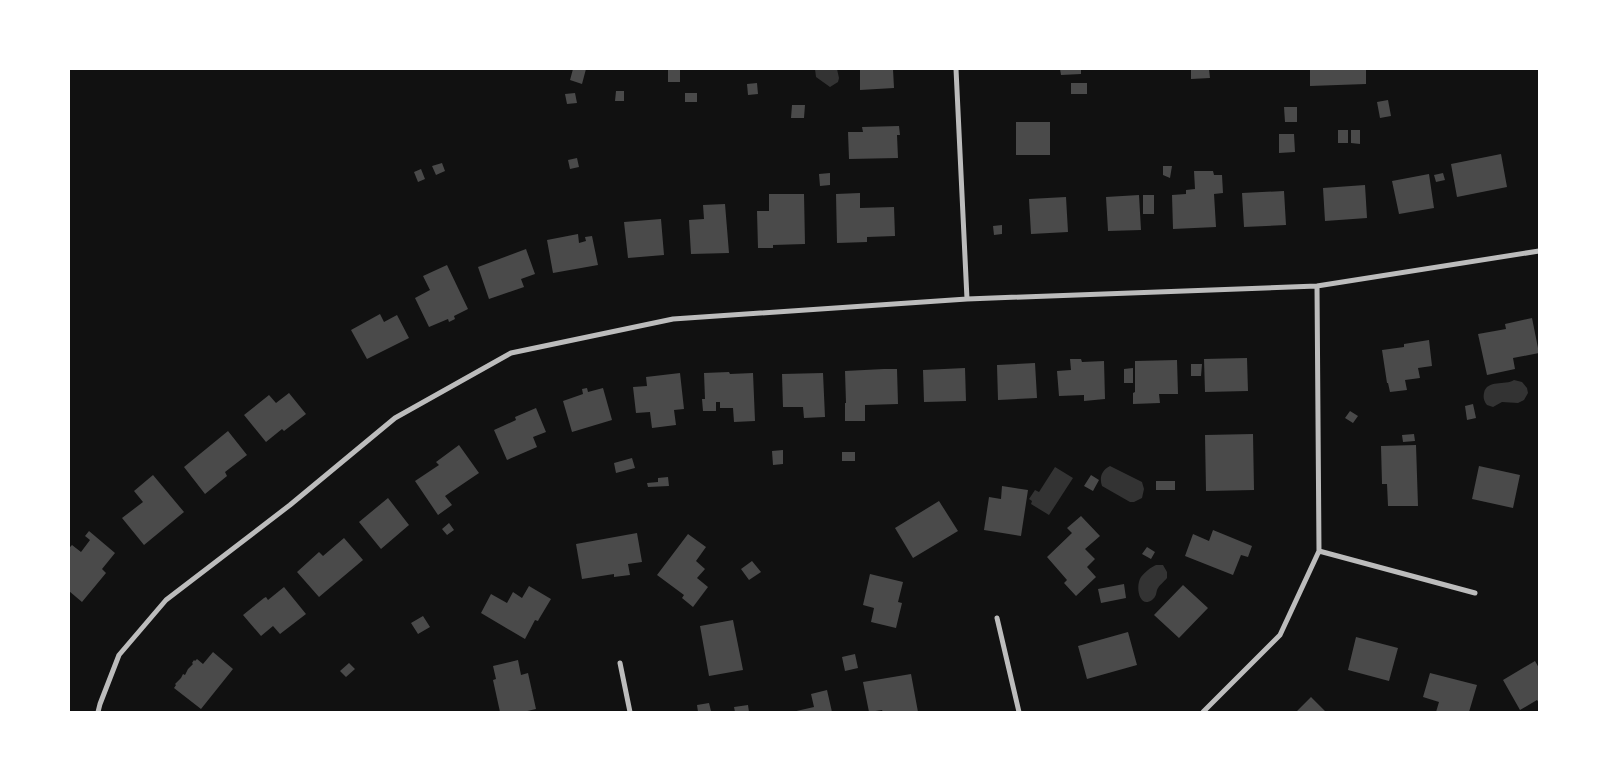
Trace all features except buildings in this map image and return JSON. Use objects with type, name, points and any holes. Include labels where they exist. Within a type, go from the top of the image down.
[{"type":"street","points":[[956,69],[967,299]]},
{"type":"street","points":[[98,712],[119,655],[166,600],[290,505],[395,418],[511,353],[672,319],[967,299],[1317,286],[1539,251]]},
{"type":"street","points":[[1203,712],[1280,636],[1319,551],[1317,286]]},
{"type":"street","points":[[1319,551],[1475,593]]},
{"type":"street","points":[[997,618],[1019,712]]},
{"type":"street","points":[[620,663],[630,712]]},
{"type":"shaded area","points":[[815,69],[837,69],[838,82],[830,87],[816,77]]},
{"type":"shaded area","points":[[1514,380],[1522,382],[1527,388],[1528,393],[1524,400],[1518,403],[1502,402],[1493,407],[1487,405],[1484,395],[1489,386]]},
{"type":"shaded area","points":[[1110,466],[1142,482],[1144,489],[1142,498],[1130,502],[1102,486],[1102,474]]},
{"type":"shaded area","points":[[1055,467],[1073,478],[1049,515],[1031,504],[1032,501],[1029,499],[1035,490],[1039,492]]},
{"type":"shaded area","points":[[1156,565],[1163,565],[1167,572],[1167,578],[1158,588],[1153,599],[1148,602],[1144,601],[1141,599],[1138,591],[1139,581],[1144,574]]}]
